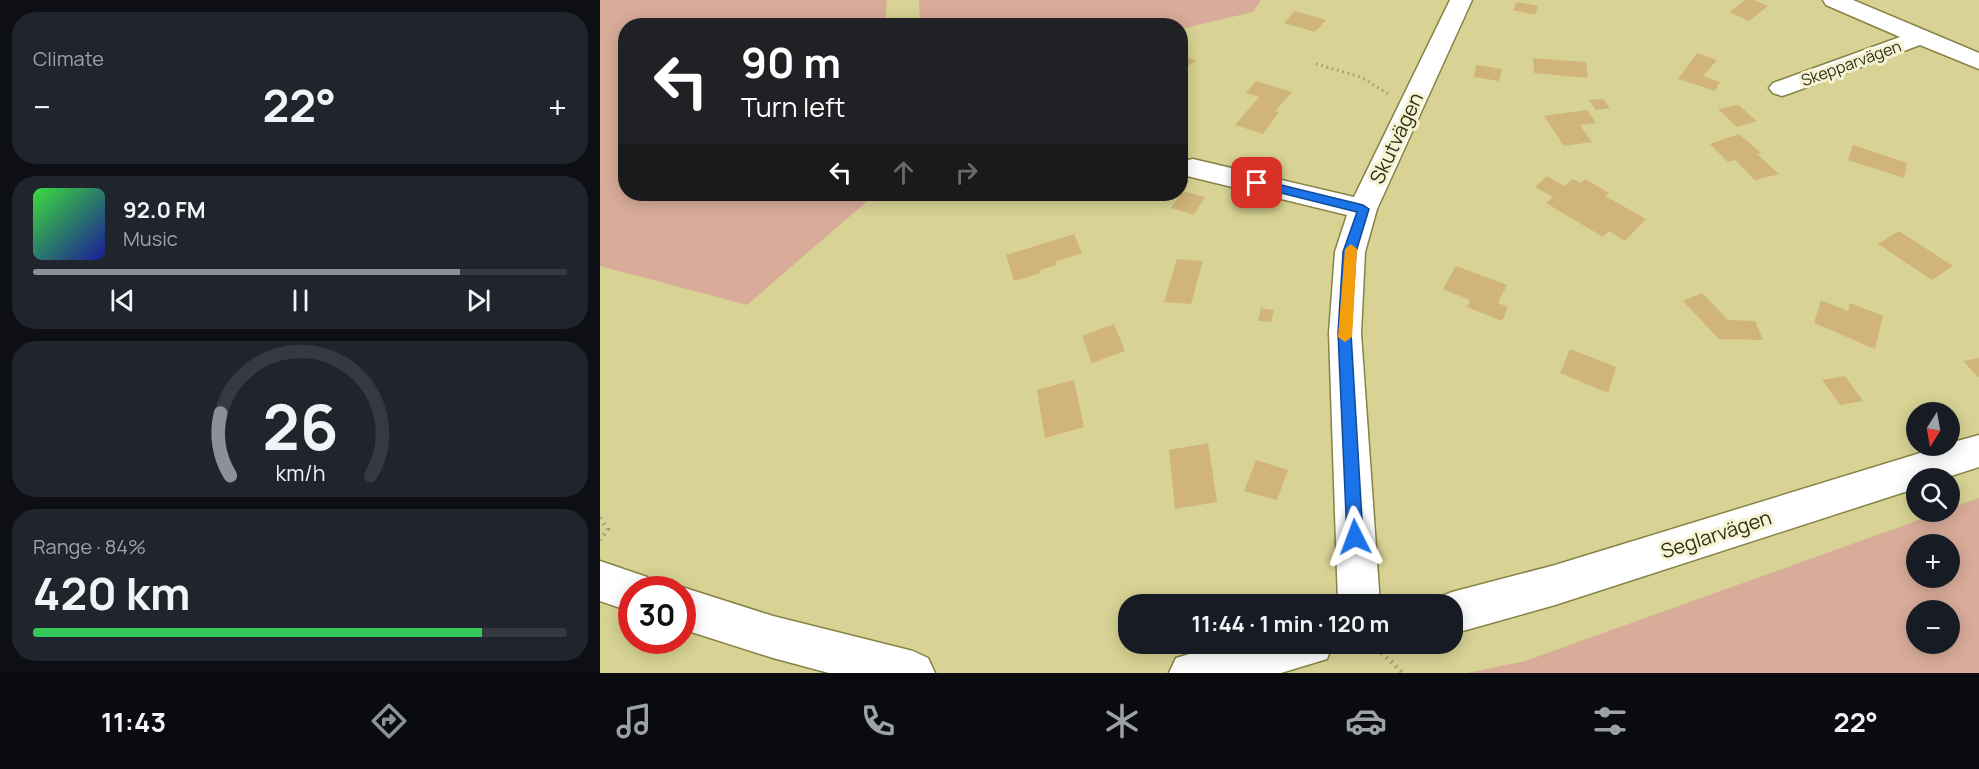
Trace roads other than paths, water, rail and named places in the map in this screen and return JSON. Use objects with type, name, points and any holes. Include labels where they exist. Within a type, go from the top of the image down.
[{"type":"street","name":"Skutvägen","points":[[1358,594],[1345,333],[1350,252],[1363,209],[1461,0]]},
{"type":"street","name":"Skepparvägen","points":[[1834,0],[1979,62]]},
{"type":"street","name":"Skepparvägen","points":[[1782,88],[1920,37]]},
{"type":"street","points":[[1193,168],[1363,209]]},
{"type":"street","name":"Seglarvägen","points":[[1463,610],[1555,585],[1979,451]]},
{"type":"street","points":[[600,581],[618,587]]},
{"type":"street","points":[[696,612],[773,637],[913,673]]},
{"type":"street","points":[[1191,673],[1270,654]]}]
